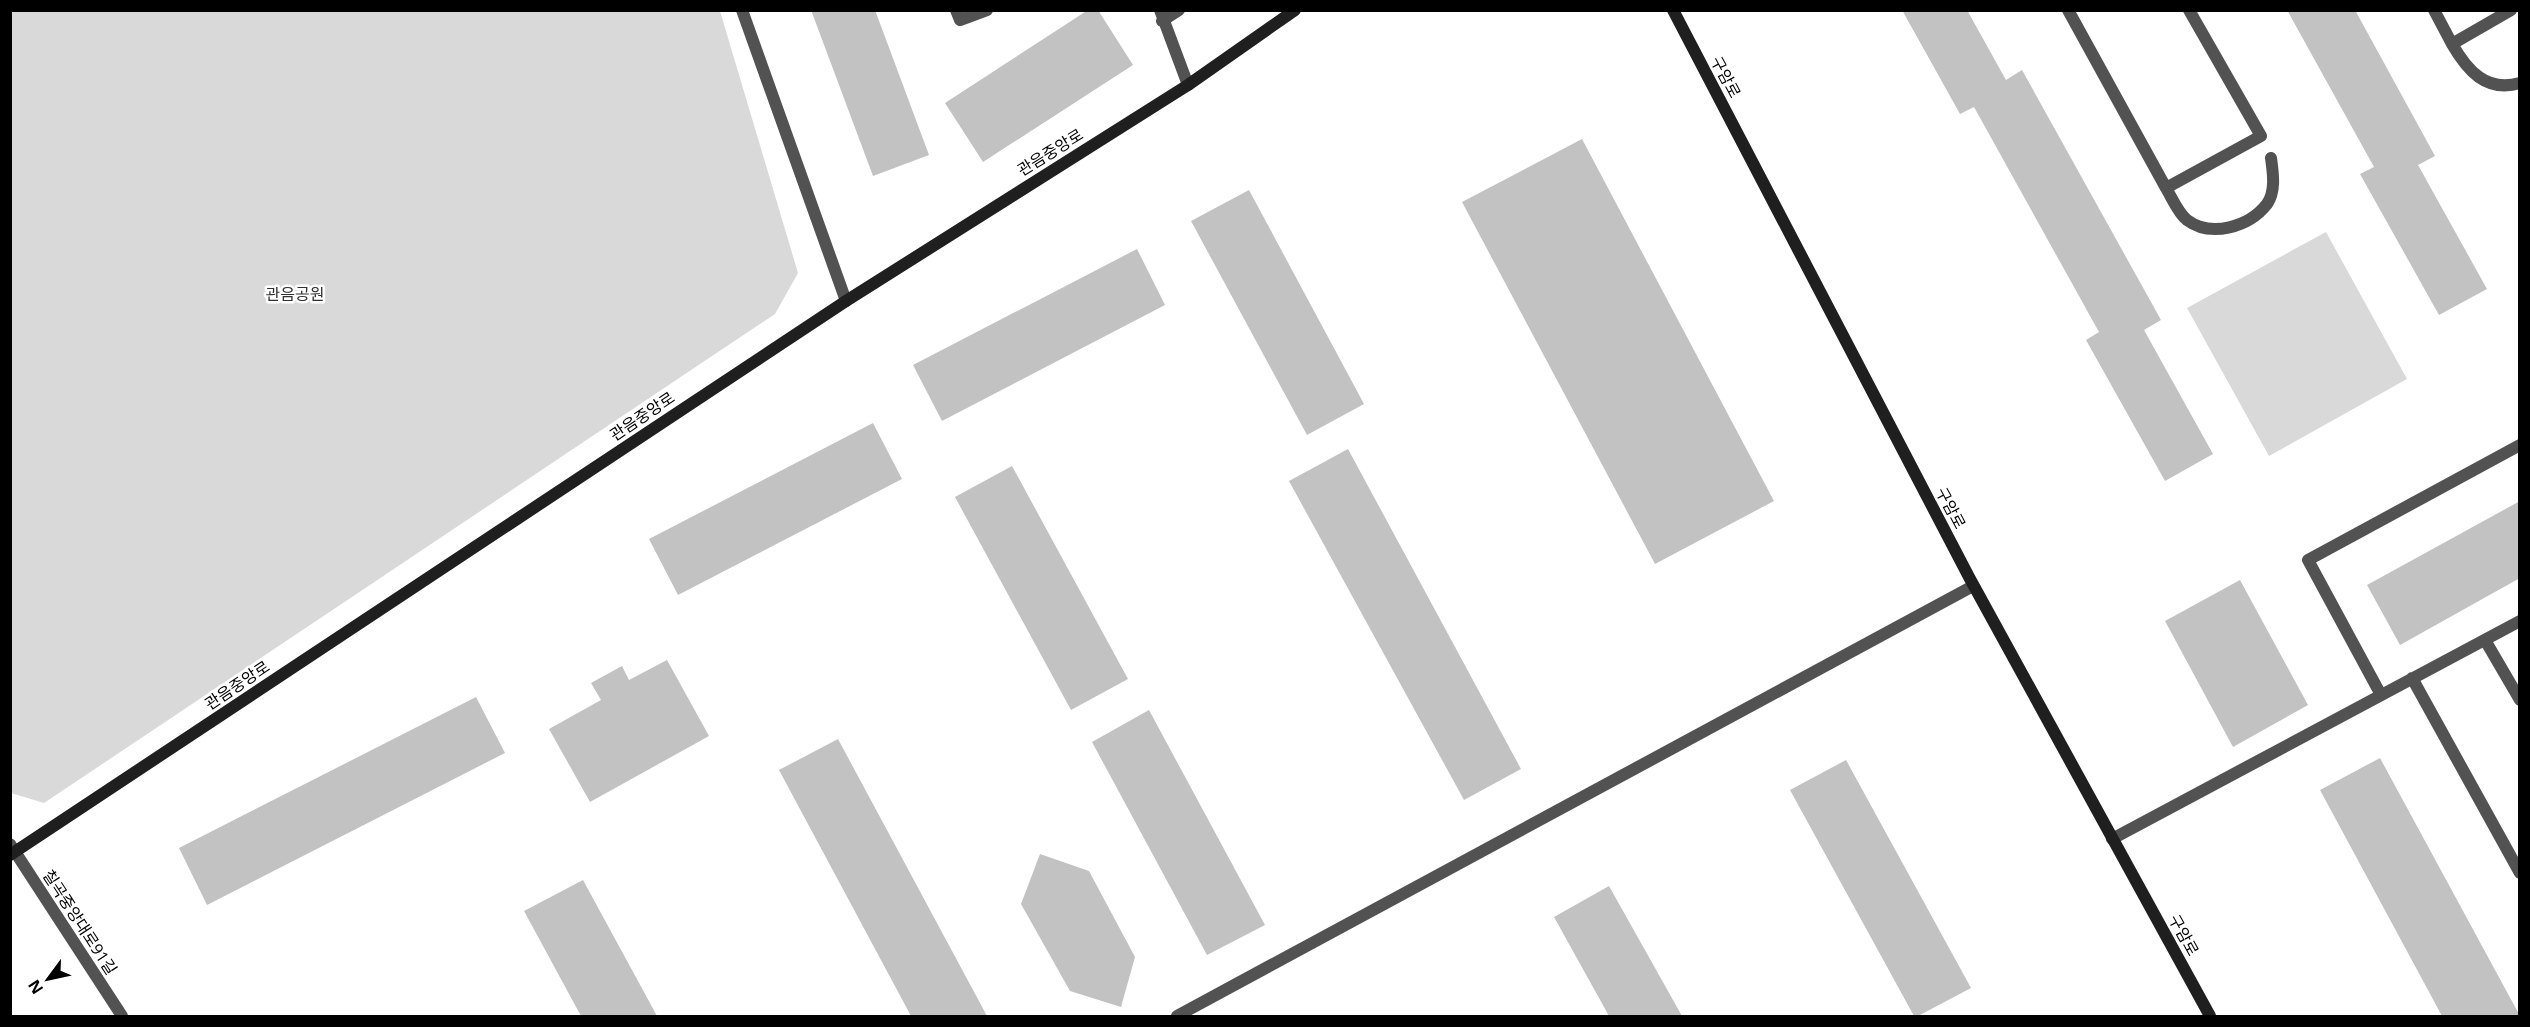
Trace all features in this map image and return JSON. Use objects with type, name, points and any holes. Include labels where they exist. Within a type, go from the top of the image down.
[{"type":"main road","name":"관음중앙로","points":[[12,850],[846,301],[1188,85],[1295,10]]},
{"type":"main road","name":"구암로","points":[[1673,10],[1973,586],[2210,1017]]},
{"type":"street","points":[[742,10],[846,301]]},
{"type":"street","points":[[956,10],[960,20],[987,10]]},
{"type":"street","points":[[1150,10],[1161,16],[1188,85]]},
{"type":"street","points":[[1161,16],[1179,10]]},
{"type":"street","points":[[2068,10],[2166,188],[2187,219],[2203,228],[2227,229],[2250,218],[2268,203],[2274,180],[2271,158]]},
{"type":"street","points":[[2166,188],[2261,136],[2189,10]]},
{"type":"street","points":[[2434,10],[2465,66],[2484,80],[2501,86],[2520,83]]},
{"type":"street","points":[[2452,44],[2511,10]]},
{"type":"street","points":[[2380,695],[2308,560],[2520,445]]},
{"type":"street","points":[[1177,1017],[1973,586]]},
{"type":"street","points":[[2112,838],[2520,621]]},
{"type":"street","points":[[2485,640],[2520,700]]},
{"type":"street","points":[[2412,678],[2520,873]]},
{"type":"street","name":"칠곡중앙대로91길","points":[[12,850],[122,1017]]},
{"type":"green space","name":"관음공원","points":[[10,11],[720,11],[798,273],[775,314],[44,803],[11,793]]},
{"type":"green space","points":[[2326,232],[2407,379],[2269,456],[2187,308]]},
{"type":"building","points":[[811,10],[875,10],[929,155],[873,176]]},
{"type":"building","points":[[1088,10],[1098,10],[1133,65],[983,162],[945,103]]},
{"type":"building","points":[[1902,10],[1967,10],[2006,80],[2022,70],[2161,320],[2144,330],[2213,454],[2165,481],[2086,340],[2099,332],[1974,107],[1960,114]]},
{"type":"building","points":[[2287,10],[2355,10],[2435,156],[2418,165],[2487,289],[2439,315],[2360,174],[2374,167]]},
{"type":"building","points":[[1582,139],[1774,501],[1655,564],[1462,202]]},
{"type":"building","points":[[1249,190],[1364,404],[1307,435],[1191,221]]},
{"type":"building","points":[[1137,249],[1165,305],[942,421],[913,365]]},
{"type":"building","points":[[873,423],[902,479],[678,595],[649,539]]},
{"type":"building","points":[[1348,449],[1521,769],[1464,800],[1289,481]]},
{"type":"building","points":[[1012,466],[1128,679],[1071,710],[955,497]]},
{"type":"building","points":[[2520,501],[2520,578],[2400,645],[2367,585]]},
{"type":"building","points":[[2240,580],[2308,705],[2233,747],[2165,621]]},
{"type":"building","points":[[667,660],[709,736],[590,802],[549,729],[601,700],[591,683],[622,666],[629,680]]},
{"type":"building","points":[[476,697],[505,753],[207,905],[179,848]]},
{"type":"building","points":[[1149,710],[1265,925],[1207,955],[1092,742]]},
{"type":"building","points":[[838,739],[987,1016],[911,1016],[779,770]]},
{"type":"building","points":[[2380,758],[2520,1016],[2442,1016],[2320,790]]},
{"type":"building","points":[[1846,760],[1971,988],[1918,1016],[1914,1016],[1790,790]]},
{"type":"building","points":[[1040,854],[1089,871],[1135,957],[1121,1007],[1070,991],[1021,904]]},
{"type":"building","points":[[583,880],[657,1016],[581,1016],[524,911]]},
{"type":"building","points":[[1609,886],[1682,1016],[1609,1016],[1554,917]]}]
